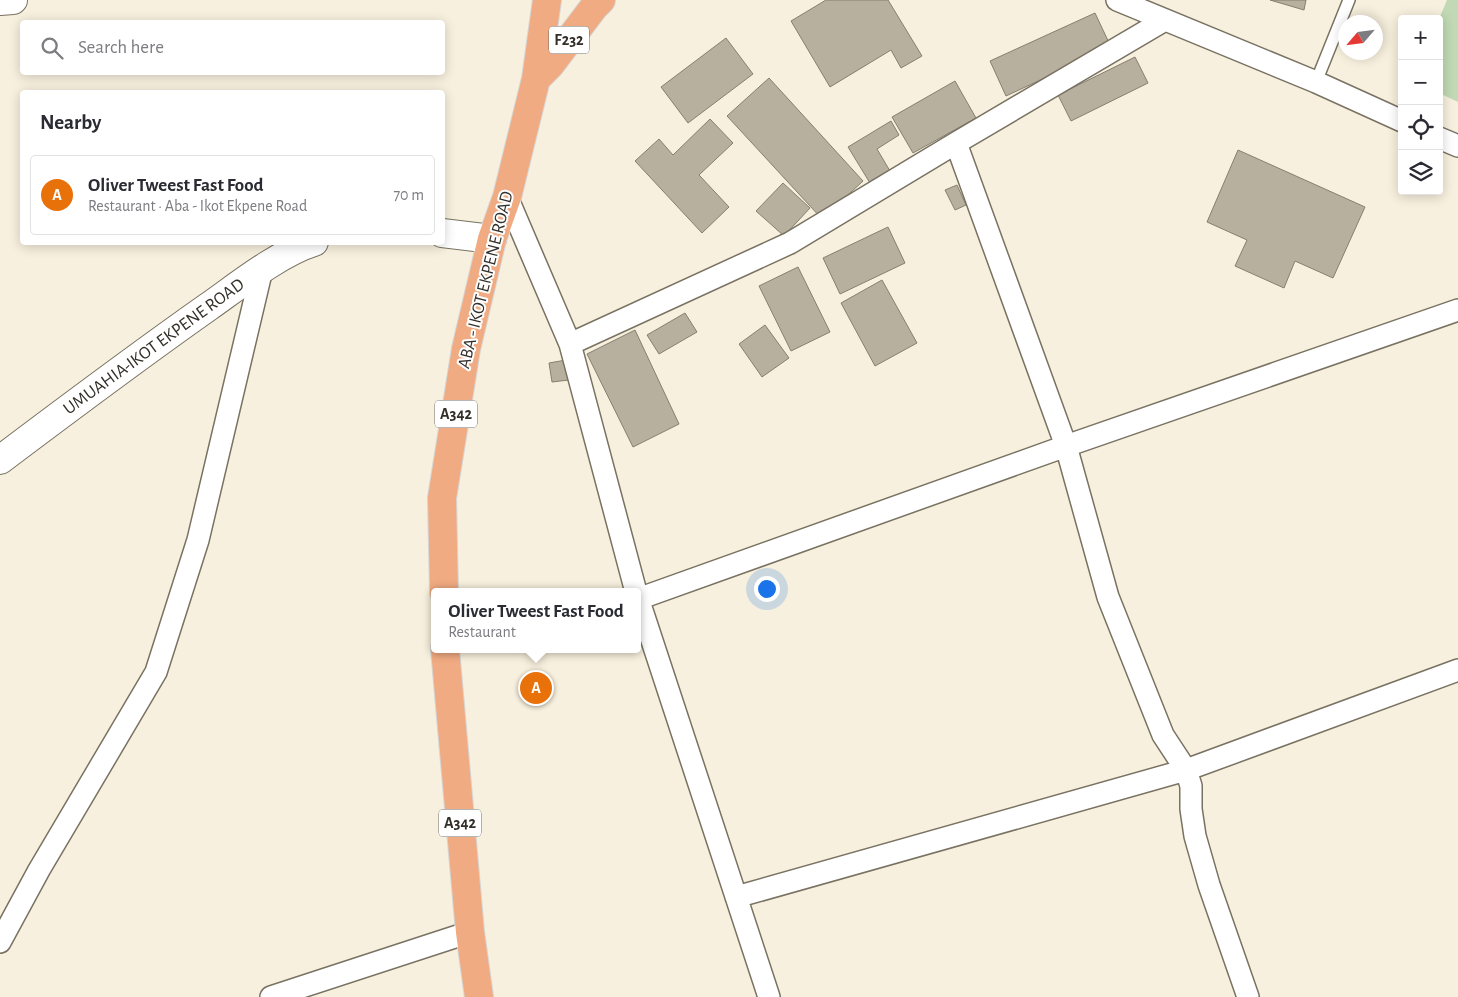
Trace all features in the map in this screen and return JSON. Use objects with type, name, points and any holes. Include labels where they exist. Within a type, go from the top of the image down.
[{"type":"highway","name":"ABA - IKOT EKPENE ROAD","points":[[444,588],[442,498],[466,349],[492,239],[507,196],[536,79],[547,0]]},
{"type":"highway","name":"F232","points":[[536,79],[550,65],[601,0]]},
{"type":"highway","name":"A342","points":[[445,653],[470,932],[479,997]]},
{"type":"main road","points":[[0,1],[13,0]]},
{"type":"main road","points":[[445,233],[492,239]]},
{"type":"main road","name":"UMUAHIA-IKOT EKPENE ROAD","points":[[0,460],[129,362],[262,269],[306,245]]},
{"type":"street","points":[[1117,0],[1316,82],[1398,119]]},
{"type":"street","points":[[570,344],[790,243],[1165,20]]},
{"type":"street","points":[[1443,140],[1458,146]]},
{"type":"street","points":[[956,143],[1066,446],[1108,597],[1163,735],[1186,770],[1191,786],[1191,809],[1195,836],[1248,997]]},
{"type":"street","points":[[507,196],[570,344],[635,588]]},
{"type":"street","points":[[0,942],[39,870],[156,672],[198,540],[262,269]]},
{"type":"street","points":[[641,594],[1458,310]]},
{"type":"street","points":[[641,607],[769,997]]},
{"type":"street","points":[[736,897],[1186,770],[1458,670]]},
{"type":"street","points":[[271,997],[470,932]]},
{"type":"lane","points":[[1316,82],[1349,0]]},
{"type":"green space","points":[[1447,0],[1458,0],[1458,102],[1443,95],[1443,15],[1441,15]]},
{"type":"building","points":[[826,0],[888,0],[922,56],[901,68],[891,50],[830,87],[791,21]]},
{"type":"building","points":[[1270,0],[1306,0],[1304,10]]},
{"type":"building","points":[[1095,13],[1111,47],[1006,96],[990,61]]},
{"type":"building","points":[[726,38],[753,74],[688,123],[661,87]]},
{"type":"building","points":[[1135,57],[1148,83],[1071,121],[1058,95]]},
{"type":"building","points":[[769,78],[863,181],[822,219],[727,116]]},
{"type":"building","points":[[955,81],[976,118],[913,153],[892,117]]},
{"type":"building","points":[[710,119],[733,143],[699,175],[729,207],[702,233],[635,161],[659,139],[673,155]]},
{"type":"building","points":[[891,121],[899,135],[877,149],[890,171],[870,183],[848,147]]},
{"type":"building","points":[[1238,150],[1365,207],[1333,278],[1295,261],[1284,288],[1235,266],[1247,240],[1207,222]]},
{"type":"building","points":[[783,183],[810,208],[784,236],[756,211]]},
{"type":"building","points":[[957,185],[966,205],[955,210],[945,190]]},
{"type":"building","points":[[888,227],[905,263],[840,294],[823,258]]},
{"type":"building","points":[[798,267],[830,332],[791,351],[759,286]]},
{"type":"building","points":[[882,280],[917,343],[875,366],[841,303]]},
{"type":"building","points":[[685,313],[697,332],[659,354],[647,335]]},
{"type":"building","points":[[765,325],[789,358],[762,377],[739,344]]},
{"type":"building","points":[[635,330],[679,424],[633,447],[587,354]]},
{"type":"building","points":[[566,360],[569,380],[552,382],[549,363]]},
{"type":"place","name":"Oliver Tweest Fast Food","points":[[536,688]]}]
